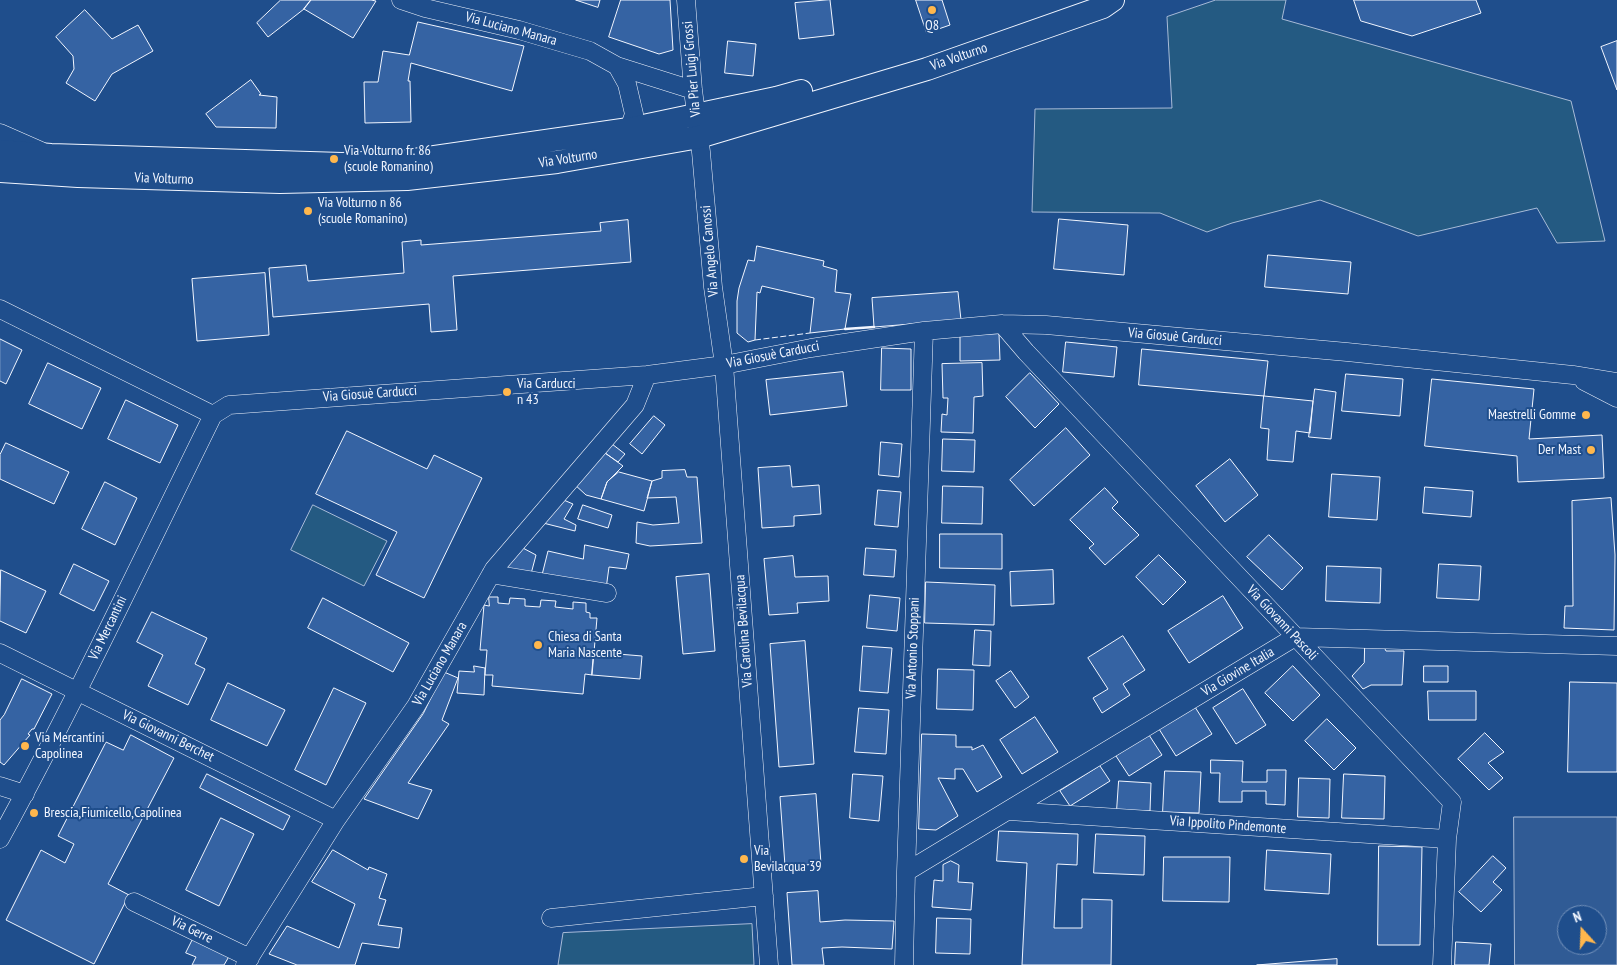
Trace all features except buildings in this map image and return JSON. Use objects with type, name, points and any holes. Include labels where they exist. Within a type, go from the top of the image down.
[{"type":"street","name":"Via Luciano Manara","points":[[402,0],[425,8],[519,30],[590,51],[617,66],[693,90]]},
{"type":"street","name":"Via Pier Luigi Grossi","points":[[686,0],[699,138]]},
{"type":"street","name":"Via Volturno","points":[[0,151],[51,155],[342,164],[407,161],[630,129],[776,98],[920,56],[1080,0]]},
{"type":"street","name":"Via Volturno","points":[[0,171],[78,176],[280,182],[407,179],[557,162],[699,138],[927,69],[1103,7],[1113,0]]},
{"type":"street","points":[[617,66],[627,84],[634,114],[630,129]]},
{"type":"street","points":[[0,133],[51,155]]},
{"type":"street","name":"Via Angelo Canossi","points":[[699,138],[713,287],[724,365]]},
{"type":"street","points":[[0,309],[213,415]]},
{"type":"street","name":"Via Giosuè Carducci","points":[[213,415],[222,408],[238,403],[647,375],[724,365],[811,348],[924,331],[1002,324],[1046,325],[1347,352],[1573,375],[1617,382]]},
{"type":"street","name":"Via Giovanni Pascoli","points":[[1002,324],[1295,638],[1452,802],[1447,839],[1442,965]]},
{"type":"street","name":"Via Antonio Stoppani","points":[[904,965],[924,331]]},
{"type":"street","name":"Via Carolina Bevilacqua","points":[[724,365],[769,965]]},
{"type":"street","name":"Via Luciano Manara","points":[[248,961],[336,820],[416,706],[491,574],[635,405],[647,375]]},
{"type":"street","name":"Via Giosuè Carducci","points":[[1573,375],[1617,398]]},
{"type":"street","name":"Via Mercantini","points":[[0,839],[78,691],[213,415]]},
{"type":"street","points":[[491,574],[607,592]]},
{"type":"street","points":[[1295,638],[1617,646]]},
{"type":"street","name":"Via Giovine Italia","points":[[906,872],[1295,638]]},
{"type":"street","name":"Via Giovanni Berchet","points":[[0,653],[336,820]]},
{"type":"street","points":[[0,786],[25,794]]},
{"type":"street","name":"Via Ippolito Pindemonte","points":[[1009,811],[1447,839]]},
{"type":"street","points":[[551,918],[764,896]]},
{"type":"street","name":"Via Gerre","points":[[134,902],[248,961]]},
{"type":"shaded area","points":[[1216,0],[1286,0],[1282,19],[1571,101],[1605,241],[1557,243],[1537,208],[1418,236],[1320,200],[1232,223],[1207,232],[1160,213],[1032,212],[1035,109],[1172,108],[1167,17]]},
{"type":"shaded area","points":[[313,505],[387,541],[364,586],[291,550]]},
{"type":"shaded area","points":[[1514,817],[1617,817],[1617,965],[1515,965]]},
{"type":"shaded area","points":[[752,924],[754,965],[558,965],[563,933]]},
{"type":"fence","points":[[755,340],[810,333]]},
{"type":"wall","points":[[845,329],[874,327]]},
{"type":"place","name":"Q8","points":[[932,10]]},
{"type":"place","name":"Via Volturno fr. 86 (scuole Romanino)","points":[[334,159]]},
{"type":"place","name":"Via Volturno n 86 (scuole Romanino)","points":[[308,211]]},
{"type":"place","name":"Via Carducci n 43","points":[[507,392]]},
{"type":"place","name":"Maestrelli Gomme","points":[[1586,415]]},
{"type":"place","name":"Der Mast","points":[[1591,450]]},
{"type":"place","name":"Chiesa di Santa Maria Nascente","points":[[538,645]]},
{"type":"place","name":"Via Mercantini Capolinea","points":[[25,746]]},
{"type":"place","name":"Brescia,Fiumicello,Capolinea","points":[[34,813]]},
{"type":"place","name":"Via Bevilacqua 39","points":[[744,859]]}]
